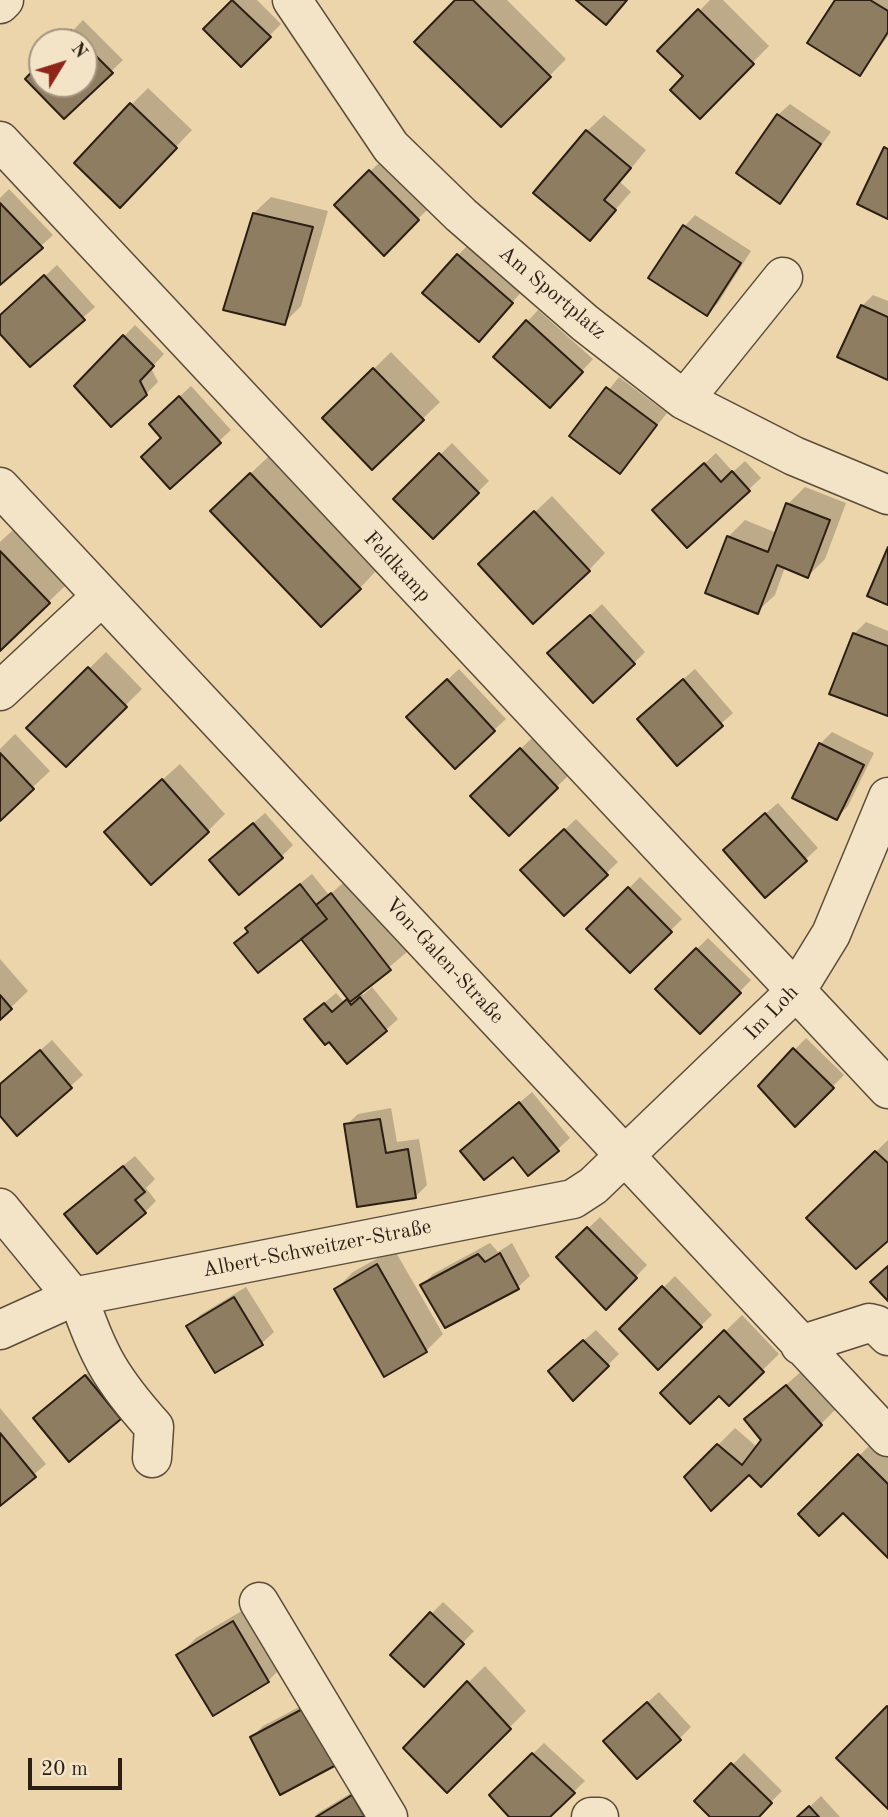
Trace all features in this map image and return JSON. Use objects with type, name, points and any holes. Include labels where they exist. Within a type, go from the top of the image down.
[{"type":"street","points":[[0,4],[4,0]]},
{"type":"street","name":"Am Sportplatz","points":[[292,0],[391,147],[461,215],[586,323],[684,400],[794,456],[888,495]]},
{"type":"street","name":"Feldkamp","points":[[0,141],[888,1089]]},
{"type":"street","points":[[684,400],[783,277]]},
{"type":"street","name":"Von-Galen-Straße","points":[[0,487],[888,1437]]},
{"type":"street","points":[[0,691],[102,596]]},
{"type":"street","name":"Im Loh","points":[[625,1156],[796,991],[831,934],[888,797]]},
{"type":"street","name":"Albert-Schweitzer-Straße","points":[[0,1330],[75,1296],[573,1199],[593,1186],[625,1156]]},
{"type":"street","points":[[0,1208],[75,1296],[95,1346],[119,1388],[154,1427],[152,1458]]},
{"type":"street","points":[[800,1345],[869,1323],[877,1325],[888,1336]]},
{"type":"street","points":[[259,1602],[388,1817]]},
{"type":"street","points":[[591,1817],[599,1817]]},
{"type":"building","points":[[232,0],[271,37],[241,67],[203,29]]},
{"type":"building","points":[[455,0],[473,0],[551,77],[501,127],[414,42]]},
{"type":"building","points":[[576,0],[627,0],[606,25]]},
{"type":"building","points":[[835,0],[870,0],[888,11],[888,32],[860,76],[807,43]]},
{"type":"building","points":[[698,9],[754,64],[700,119],[670,90],[683,76],[657,51]]},
{"type":"building","points":[[98,58],[113,73],[98,87]]},
{"type":"building","points":[[44,98],[86,98],[64,119]]},
{"type":"building","points":[[130,103],[177,148],[120,208],[74,163]]},
{"type":"building","points":[[777,114],[821,144],[780,204],[736,173]]},
{"type":"building","points":[[586,130],[631,168],[604,200],[616,210],[590,241],[533,193]]},
{"type":"building","points":[[884,147],[888,149],[888,219],[857,204]]},
{"type":"building","points":[[369,170],[419,220],[384,256],[334,205]]},
{"type":"building","points":[[0,203],[43,248],[0,285]]},
{"type":"building","points":[[253,213],[313,227],[285,325],[223,310]]},
{"type":"building","points":[[683,225],[741,263],[707,316],[648,278]]},
{"type":"building","points":[[457,254],[513,303],[479,342],[422,293]]},
{"type":"building","points":[[44,275],[85,320],[30,367],[0,334],[0,315]]},
{"type":"building","points":[[861,305],[888,317],[888,380],[837,357]]},
{"type":"building","points":[[526,320],[583,372],[550,408],[493,357]]},
{"type":"building","points":[[123,335],[154,366],[140,381],[147,395],[111,427],[74,386]]},
{"type":"building","points":[[373,368],[424,420],[372,470],[322,418]]},
{"type":"building","points":[[606,387],[657,425],[620,474],[569,436]]},
{"type":"building","points":[[179,396],[221,443],[170,489],[141,457],[161,438],[149,424]]},
{"type":"building","points":[[439,453],[479,493],[433,539],[393,499]]},
{"type":"building","points":[[704,463],[721,482],[732,471],[750,491],[687,548],[652,510]]},
{"type":"building","points":[[250,473],[361,589],[321,627],[210,511]]},
{"type":"building","points":[[786,503],[830,520],[808,578],[777,565],[758,614],[705,593],[727,536],[768,552]]},
{"type":"building","points":[[534,511],[590,571],[533,624],[478,564]]},
{"type":"building","points":[[888,547],[888,605],[867,596]]},
{"type":"building","points":[[0,551],[50,603],[0,651]]},
{"type":"building","points":[[590,615],[635,664],[593,703],[547,653]]},
{"type":"building","points":[[853,633],[888,646],[888,716],[829,694]]},
{"type":"building","points":[[88,667],[127,707],[66,767],[26,728]]},
{"type":"building","points":[[447,679],[495,731],[455,769],[406,717]]},
{"type":"building","points":[[683,679],[723,726],[677,766],[637,719]]},
{"type":"building","points":[[819,743],[864,765],[837,820],[792,798]]},
{"type":"building","points":[[520,748],[558,788],[509,836],[470,796]]},
{"type":"building","points":[[0,753],[34,789],[0,821]]},
{"type":"building","points":[[162,779],[209,832],[151,885],[104,832]]},
{"type":"building","points":[[765,813],[807,861],[765,898],[723,850]]},
{"type":"building","points":[[253,823],[283,858],[239,895],[209,860]]},
{"type":"building","points":[[564,829],[608,875],[564,916],[520,870]]},
{"type":"building","points":[[300,884],[327,919],[258,973],[234,943],[248,932],[245,928]]},
{"type":"building","points":[[628,887],[672,932],[630,973],[586,929]]},
{"type":"building","points":[[331,893],[391,970],[350,1002],[301,939],[327,919],[316,905]]},
{"type":"building","points":[[696,948],[741,993],[700,1034],[655,989]]},
{"type":"building","points":[[0,995],[12,1009],[0,1020]]},
{"type":"building","points":[[360,997],[387,1031],[347,1064],[329,1042],[325,1045],[304,1019],[324,1003],[332,1012],[347,999],[351,1005]]},
{"type":"building","points":[[793,1048],[834,1088],[795,1127],[758,1086]]},
{"type":"building","points":[[40,1050],[72,1088],[17,1136],[0,1116],[0,1084]]},
{"type":"building","points":[[519,1102],[559,1151],[528,1176],[513,1157],[484,1180],[460,1151]]},
{"type":"building","points":[[380,1119],[386,1153],[408,1149],[416,1198],[357,1207],[344,1124]]},
{"type":"building","points":[[875,1151],[888,1163],[888,1241],[856,1269],[806,1218]]},
{"type":"building","points":[[123,1166],[145,1192],[135,1200],[146,1213],[97,1254],[64,1214]]},
{"type":"building","points":[[587,1227],[637,1278],[606,1310],[556,1257]]},
{"type":"building","points":[[500,1253],[519,1289],[445,1328],[420,1285],[478,1254],[485,1262]]},
{"type":"building","points":[[377,1264],[427,1352],[384,1377],[334,1289]]},
{"type":"building","points":[[888,1266],[888,1301],[870,1282]]},
{"type":"building","points":[[662,1286],[702,1327],[658,1370],[619,1329]]},
{"type":"building","points":[[234,1297],[263,1345],[215,1373],[186,1326]]},
{"type":"building","points":[[724,1330],[764,1372],[729,1406],[719,1396],[690,1424],[660,1393]]},
{"type":"building","points":[[583,1340],[609,1366],[573,1401],[548,1371]]},
{"type":"building","points":[[85,1375],[121,1419],[69,1462],[33,1418]]},
{"type":"building","points":[[786,1385],[822,1425],[761,1487],[749,1475],[711,1511],[684,1477],[717,1444],[742,1465],[761,1440],[744,1419]]},
{"type":"building","points":[[0,1433],[36,1477],[0,1506]]},
{"type":"building","points":[[858,1454],[888,1484],[888,1558],[843,1513],[819,1536],[798,1514]]},
{"type":"building","points":[[430,1612],[464,1644],[424,1687],[390,1655]]},
{"type":"building","points":[[233,1621],[269,1682],[213,1716],[176,1655]]},
{"type":"building","points":[[467,1681],[511,1729],[447,1793],[403,1748]]},
{"type":"building","points":[[647,1702],[681,1740],[637,1779],[603,1741]]},
{"type":"building","points":[[310,1705],[340,1763],[280,1795],[250,1737]]},
{"type":"building","points":[[888,1707],[888,1809],[836,1758]]},
{"type":"building","points":[[532,1753],[575,1793],[550,1817],[509,1817],[489,1795]]},
{"type":"building","points":[[731,1763],[772,1803],[759,1817],[710,1817],[694,1801]]},
{"type":"building","points":[[352,1795],[365,1817],[316,1817]]},
{"type":"building","points":[[809,1806],[819,1817],[797,1817]]}]
